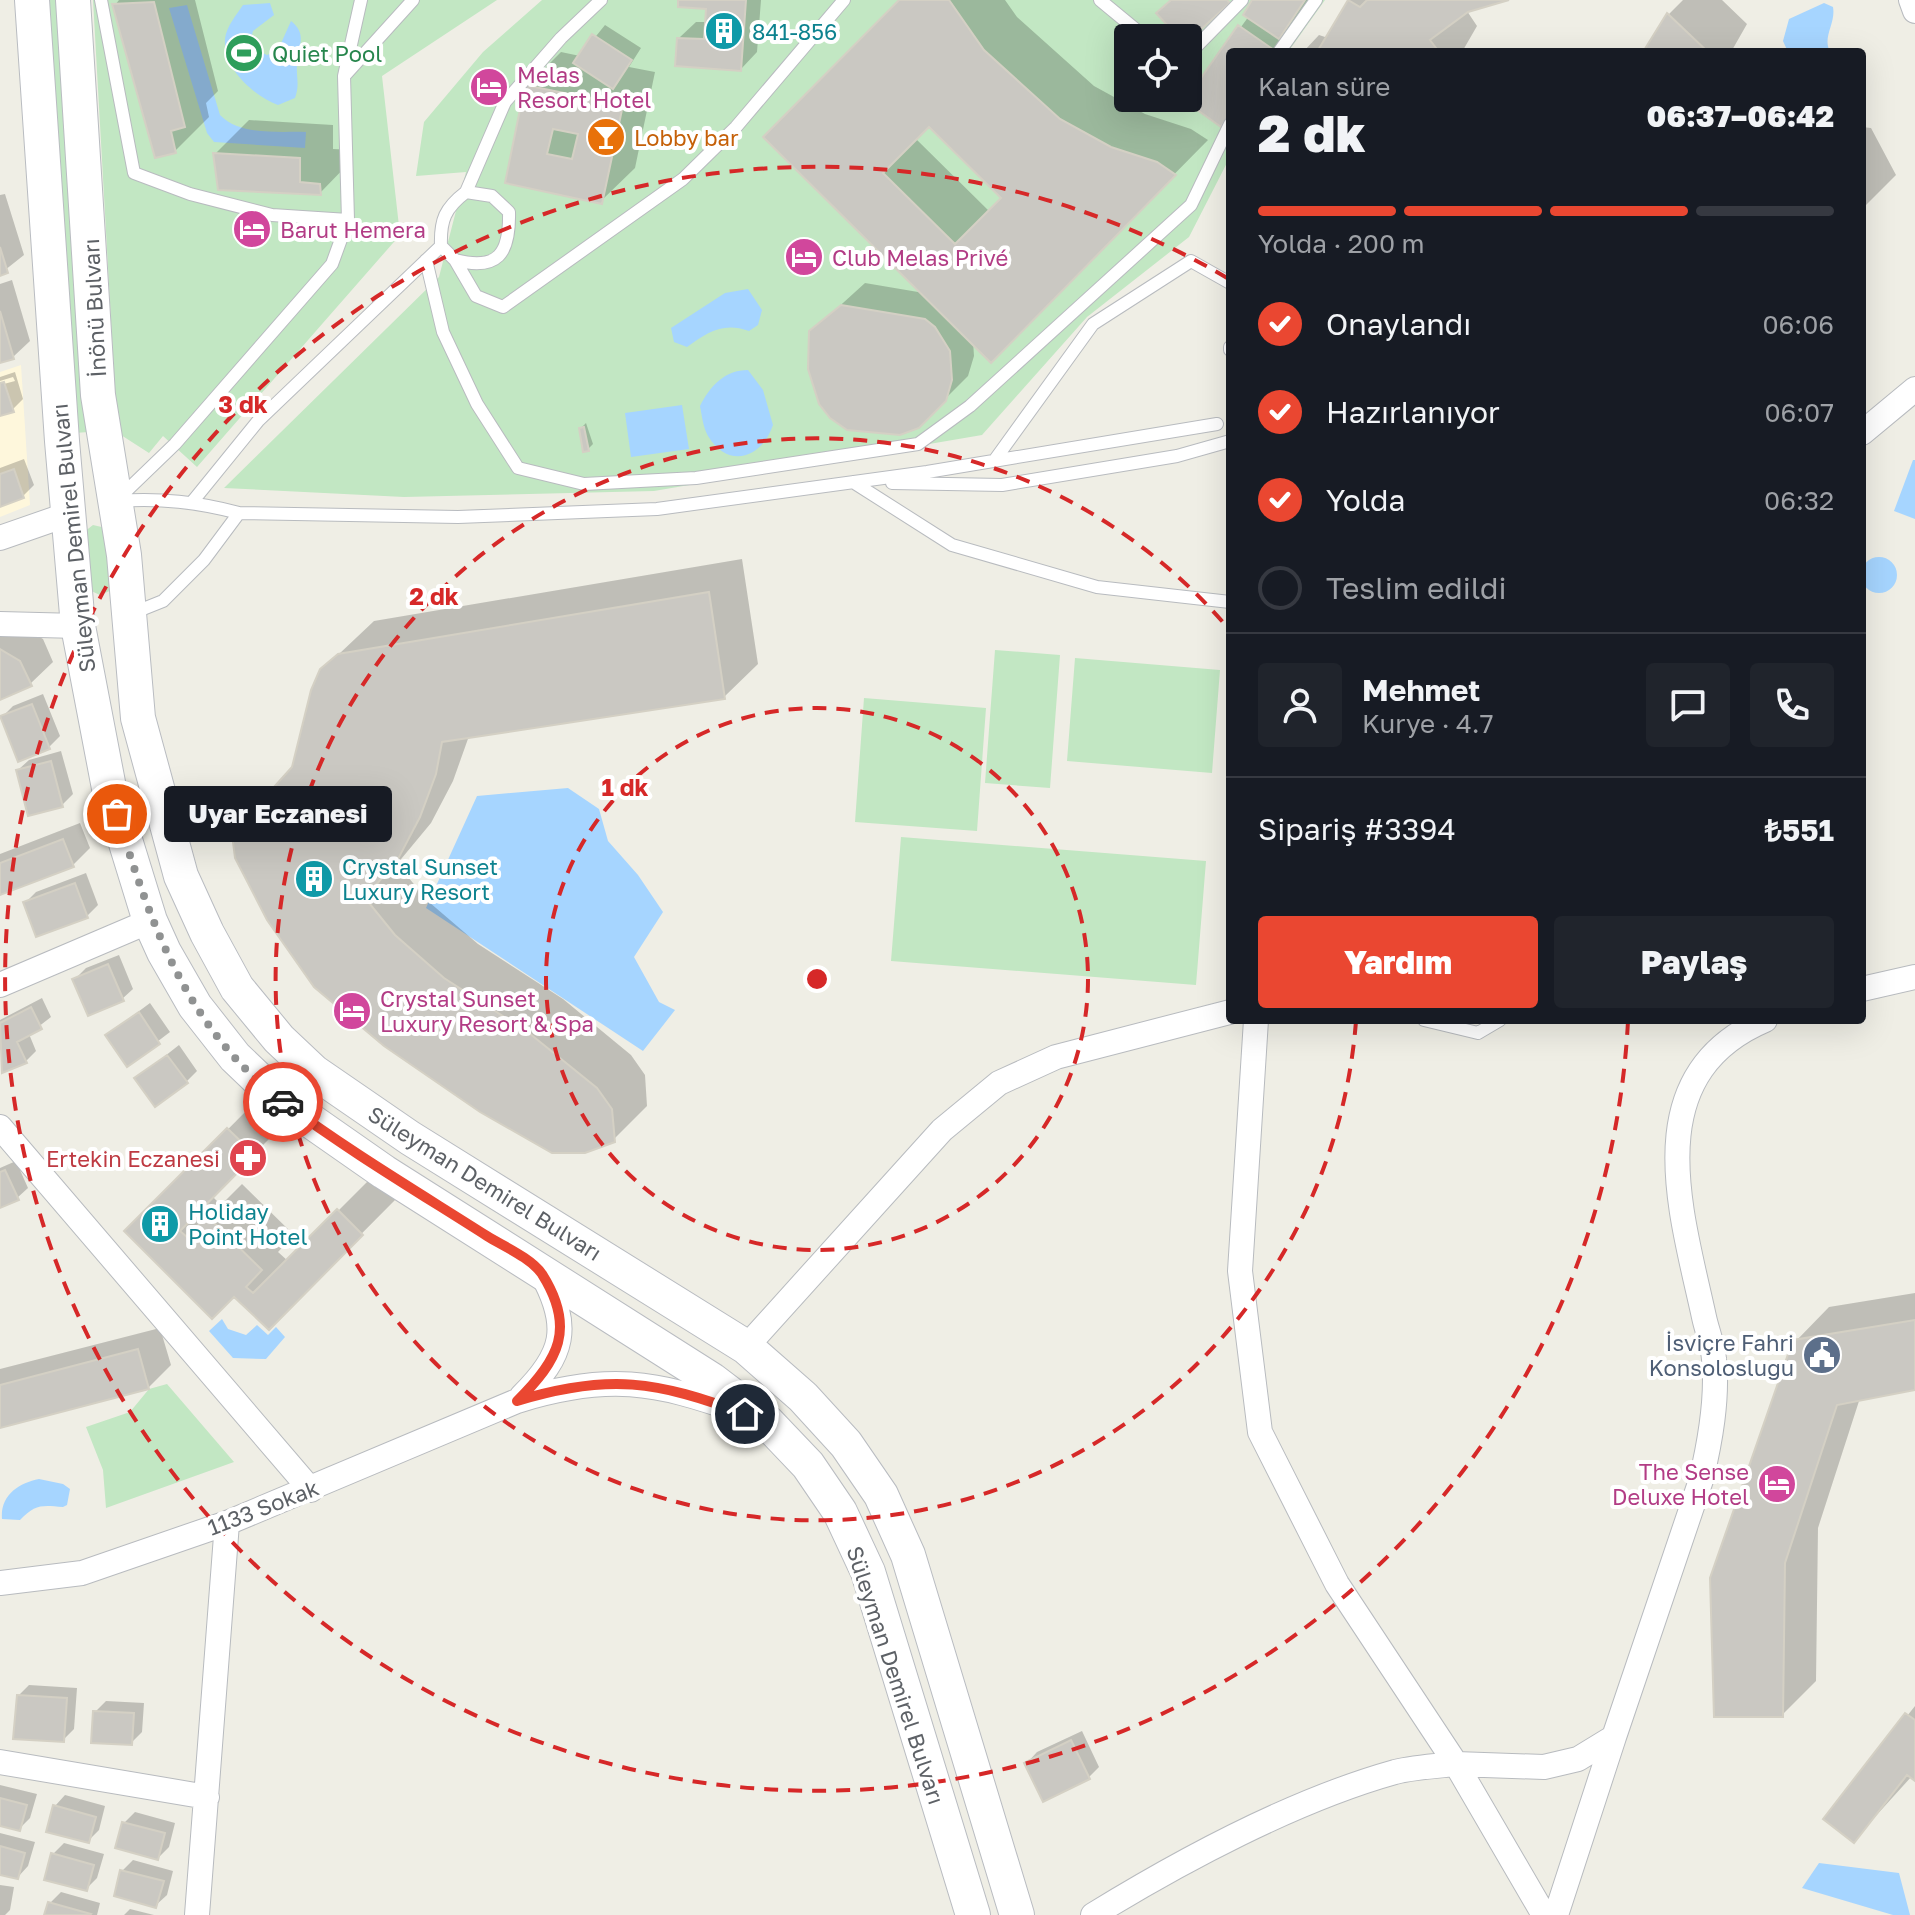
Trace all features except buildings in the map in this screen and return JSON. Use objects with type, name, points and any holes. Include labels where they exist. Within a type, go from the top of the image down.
[{"type":"main road","name":"Süleyman Demirel Bulvarı","points":[[32,0],[78,626],[109,788],[150,921],[195,1006],[235,1057],[278,1098],[384,1172],[712,1380],[767,1422],[808,1465],[840,1512],[868,1572],[973,1915]]},
{"type":"main road","name":"İnönü Bulvarı","points":[[73,0],[98,395],[117,501],[130,614]]},
{"type":"main road","points":[[69,514],[117,501]]},
{"type":"main road","name":"Süleyman Demirel Bulvarı","points":[[130,614],[138,718],[181,876],[237,988],[279,1039],[314,1072],[410,1138],[746,1347],[814,1409],[846,1444],[881,1495],[908,1555],[1017,1915]]},
{"type":"main road","points":[[78,626],[130,614]]},
{"type":"street","points":[[1911,0],[1915,11]]},
{"type":"street","points":[[1866,430],[1915,389]]},
{"type":"street","points":[[0,538],[69,514]]},
{"type":"street","points":[[0,624],[78,626]]},
{"type":"street","points":[[0,985],[150,921]]},
{"type":"street","points":[[1866,988],[1915,977]]},
{"type":"street","points":[[746,1347],[942,1130],[999,1083],[1056,1057],[1226,1013]]},
{"type":"street","points":[[1256,1024],[1240,1271],[1260,1432],[1337,1584],[1456,1764],[1544,1915]]},
{"type":"street","points":[[1556,1915],[1701,1480],[1711,1437],[1714,1359],[1675,1170],[1678,1123],[1691,1088],[1712,1053],[1756,1024]]},
{"type":"street","points":[[0,1127],[311,1490]]},
{"type":"street","points":[[517,1401],[546,1373],[559,1346],[560,1318],[555,1298],[539,1270]]},
{"type":"street","points":[[517,1401],[561,1388],[632,1383],[667,1387],[767,1422]]},
{"type":"street","name":"1133 Sokak","points":[[0,1583],[82,1573],[227,1523],[517,1401]]},
{"type":"street","points":[[197,1915],[227,1523]]},
{"type":"street","points":[[1093,1915],[1146,1882],[1249,1830],[1398,1771],[1456,1764],[1544,1767],[1578,1759],[1614,1737]]},
{"type":"street","points":[[0,1762],[207,1797]]},
{"type":"lane","points":[[101,0],[134,173],[190,194],[272,215],[348,220]]},
{"type":"lane","points":[[117,501],[175,444],[332,264],[348,220],[344,76],[361,0]]},
{"type":"lane","points":[[344,76],[413,0]]},
{"type":"lane","points":[[601,0],[561,38],[505,102],[466,192],[449,205],[441,224],[441,246],[455,260],[476,296],[503,307],[683,179],[736,127],[844,0]]},
{"type":"lane","points":[[1100,0],[1129,24]]},
{"type":"lane","points":[[1202,41],[1242,0]]},
{"type":"lane","points":[[1282,48],[1316,0]]},
{"type":"lane","points":[[426,260],[443,332],[477,404],[518,468],[584,484],[696,478],[918,444],[970,406],[1191,205],[1226,132]]},
{"type":"lane","points":[[455,260],[480,266],[496,260],[510,237],[509,212],[492,196],[466,192]]},
{"type":"lane","points":[[193,501],[258,421],[441,246]]},
{"type":"lane","points":[[994,461],[1093,324],[1191,261],[1226,281]]},
{"type":"lane","points":[[117,501],[160,498],[193,501],[239,513],[458,517],[657,509],[994,461],[1217,424]]},
{"type":"lane","points":[[853,482],[1002,485],[1177,456],[1226,442]]},
{"type":"lane","points":[[853,482],[952,545],[1097,587],[1226,602]]},
{"type":"lane","points":[[130,614],[163,601],[204,560],[239,513]]},
{"type":"lane","points":[[1441,1024],[1478,1033],[1493,1024]]},
{"type":"shaded area","points":[[21,365],[30,505],[0,517],[0,372]]},
{"type":"green space","points":[[46,0],[59,0],[89,432],[74,433]]},
{"type":"green space","name":"Barut Hemera","points":[[93,0],[497,0],[382,76],[400,235],[197,467],[163,436],[149,453],[121,435],[116,409]]},
{"type":"green space","name":"Club Melas Privé","points":[[542,0],[1325,0],[1291,48],[1226,48],[1226,165],[1189,237],[1087,317],[982,435],[654,491],[404,497],[224,488],[439,277],[466,172],[416,176],[424,122],[483,52]]},
{"type":"green space","points":[[93,525],[106,528],[112,590],[100,595],[89,590],[84,532]]},
{"type":"green space","points":[[995,650],[1060,655],[1050,788],[985,783]]},
{"type":"green space","points":[[1075,658],[1220,670],[1212,773],[1067,761]]},
{"type":"green space","points":[[864,698],[986,708],[977,831],[855,822]]},
{"type":"green space","points":[[901,837],[1206,861],[1196,985],[891,961]]},
{"type":"green space","points":[[167,1384],[234,1462],[106,1508],[103,1470],[86,1427],[130,1412],[149,1389]]},
{"type":"water","name":"Quiet Pool","points":[[270,3],[274,15],[253,31],[250,42],[254,49],[267,55],[278,50],[291,21],[301,36],[295,98],[278,105],[241,80],[229,61],[225,39],[227,30],[243,5]]},
{"type":"water","points":[[1824,3],[1833,7],[1829,48],[1786,48],[1783,41],[1789,19]]},
{"type":"water","points":[[187,5],[220,115],[228,122],[249,129],[306,132],[305,148],[214,142],[207,133],[169,8]]},
{"type":"water","points":[[748,289],[762,310],[758,325],[749,331],[740,328],[716,330],[687,347],[674,342],[671,328],[725,293]]},
{"type":"water","points":[[748,370],[763,390],[773,425],[768,436],[753,452],[735,456],[716,447],[708,436],[700,406],[719,380]]},
{"type":"water","points":[[682,405],[689,449],[631,457],[625,413]]},
{"type":"water","points":[[1915,460],[1915,519],[1894,511]]},
{"type":"water","points":[[1872,558],[1886,558],[1896,568],[1896,582],[1886,592],[1872,592],[1866,588],[1866,562]]},
{"type":"water","points":[[568,788],[599,809],[608,841],[638,875],[663,912],[634,957],[659,1002],[675,1010],[643,1051],[426,908],[477,796]]},
{"type":"water","points":[[222,1319],[228,1329],[246,1335],[257,1325],[268,1335],[276,1327],[285,1337],[266,1359],[233,1358],[209,1331]]},
{"type":"water","points":[[39,1479],[63,1484],[70,1489],[67,1505],[39,1507],[20,1520],[2,1519],[4,1503],[12,1492]]},
{"type":"water","points":[[1819,1863],[1899,1873],[1910,1915],[1893,1915],[1802,1888]]},
{"type":"way so far","points":[[117,814],[150,921],[195,1006],[235,1057],[283,1102]]},
{"type":"place","name":"841-856","points":[[724,31]]},
{"type":"place","name":"Quiet Pool","points":[[244,53]]},
{"type":"place","name":"Melas Resort Hotel","points":[[489,87]]},
{"type":"place","name":"Lobby bar","points":[[606,137]]},
{"type":"place","name":"Barut Hemera","points":[[252,229]]},
{"type":"place","name":"Club Melas Privé","points":[[804,257]]},
{"type":"place","name":"Uyar Eczanesi","points":[[117,814]]},
{"type":"place","name":"Crystal Sunset Luxury Resort","points":[[314,879]]},
{"type":"place","name":"Crystal Sunset Luxury Resort & Spa","points":[[352,1011]]},
{"type":"place","name":"Ertekin Eczanesi","points":[[248,1158]]},
{"type":"place","name":"Holiday Point Hotel","points":[[160,1224]]},
{"type":"place","name":"İsviçre Fahri Konsolosluğu","points":[[1822,1355]]},
{"type":"place","name":"The Sense Deluxe Hotel","points":[[1777,1484]]},
{"type":"route","points":[[283,1102],[322,1132],[539,1270],[555,1298],[560,1318],[559,1346],[546,1373],[517,1401],[561,1388],[632,1383],[667,1387],[745,1414]]}]
